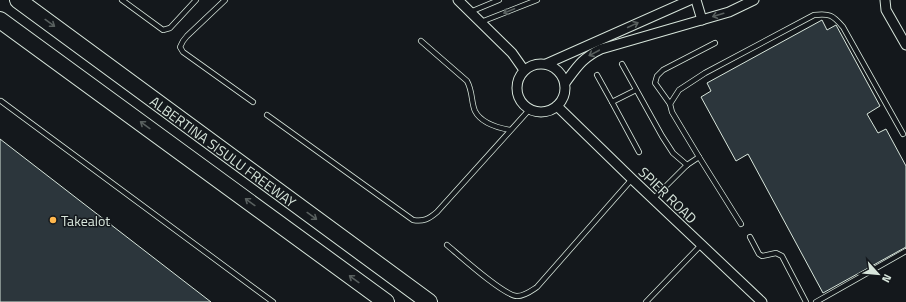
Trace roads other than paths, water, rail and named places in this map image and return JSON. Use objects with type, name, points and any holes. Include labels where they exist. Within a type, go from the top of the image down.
[{"type":"highway","name":"ALBERTINA SISULU FREEWAY","points":[[18,0],[429,302]]},
{"type":"highway","name":"ALBERTINA SISULU FREEWAY","points":[[0,20],[386,302]]},
{"type":"street","points":[[458,0],[512,53],[524,70]]},
{"type":"street","points":[[546,64],[558,71],[562,76],[565,83],[564,95],[557,106],[551,110],[543,112],[528,110],[522,105],[516,91],[516,83],[524,70],[530,66],[546,64],[690,0]]},
{"type":"street","points":[[696,0],[702,20]]},
{"type":"street","points":[[565,83],[581,61],[601,49],[729,12],[754,0]]},
{"type":"street","points":[[881,0],[906,45]]},
{"type":"street","points":[[885,0],[886,10]]},
{"type":"street","name":"SPIER ROAD","points":[[557,106],[762,302]]},
{"type":"lane","points":[[122,0],[163,30],[170,28],[196,0]]},
{"type":"lane","points":[[225,0],[187,36],[180,47],[183,52],[253,102]]},
{"type":"lane","points":[[470,12],[499,0]]},
{"type":"lane","points":[[481,22],[537,0]]},
{"type":"lane","points":[[670,104],[679,90],[705,73],[814,15],[825,13],[835,18],[843,26],[903,134]]},
{"type":"lane","points":[[421,41],[467,81],[471,89],[475,112],[481,118],[497,128],[510,130]]},
{"type":"lane","points":[[715,43],[663,70],[657,76],[655,84],[670,104],[672,112],[740,224]]},
{"type":"lane","points":[[622,64],[662,136],[673,153],[687,165]]},
{"type":"lane","points":[[597,76],[639,152]]},
{"type":"lane","points":[[612,102],[636,90]]},
{"type":"lane","points":[[1,101],[273,302]]},
{"type":"lane","points":[[267,115],[413,220],[419,221],[426,220],[437,212],[528,110]]},
{"type":"lane","points":[[653,199],[687,165],[699,157]]},
{"type":"lane","points":[[447,245],[501,289],[516,296],[524,295],[537,287],[632,179]]},
{"type":"lane","points":[[750,237],[759,254],[762,256],[776,253],[782,256],[806,302]]},
{"type":"lane","points":[[646,302],[701,245]]},
{"type":"lane","points":[[816,302],[906,251]]},
{"type":"place","name":"Takealot","points":[[53,220]]}]
